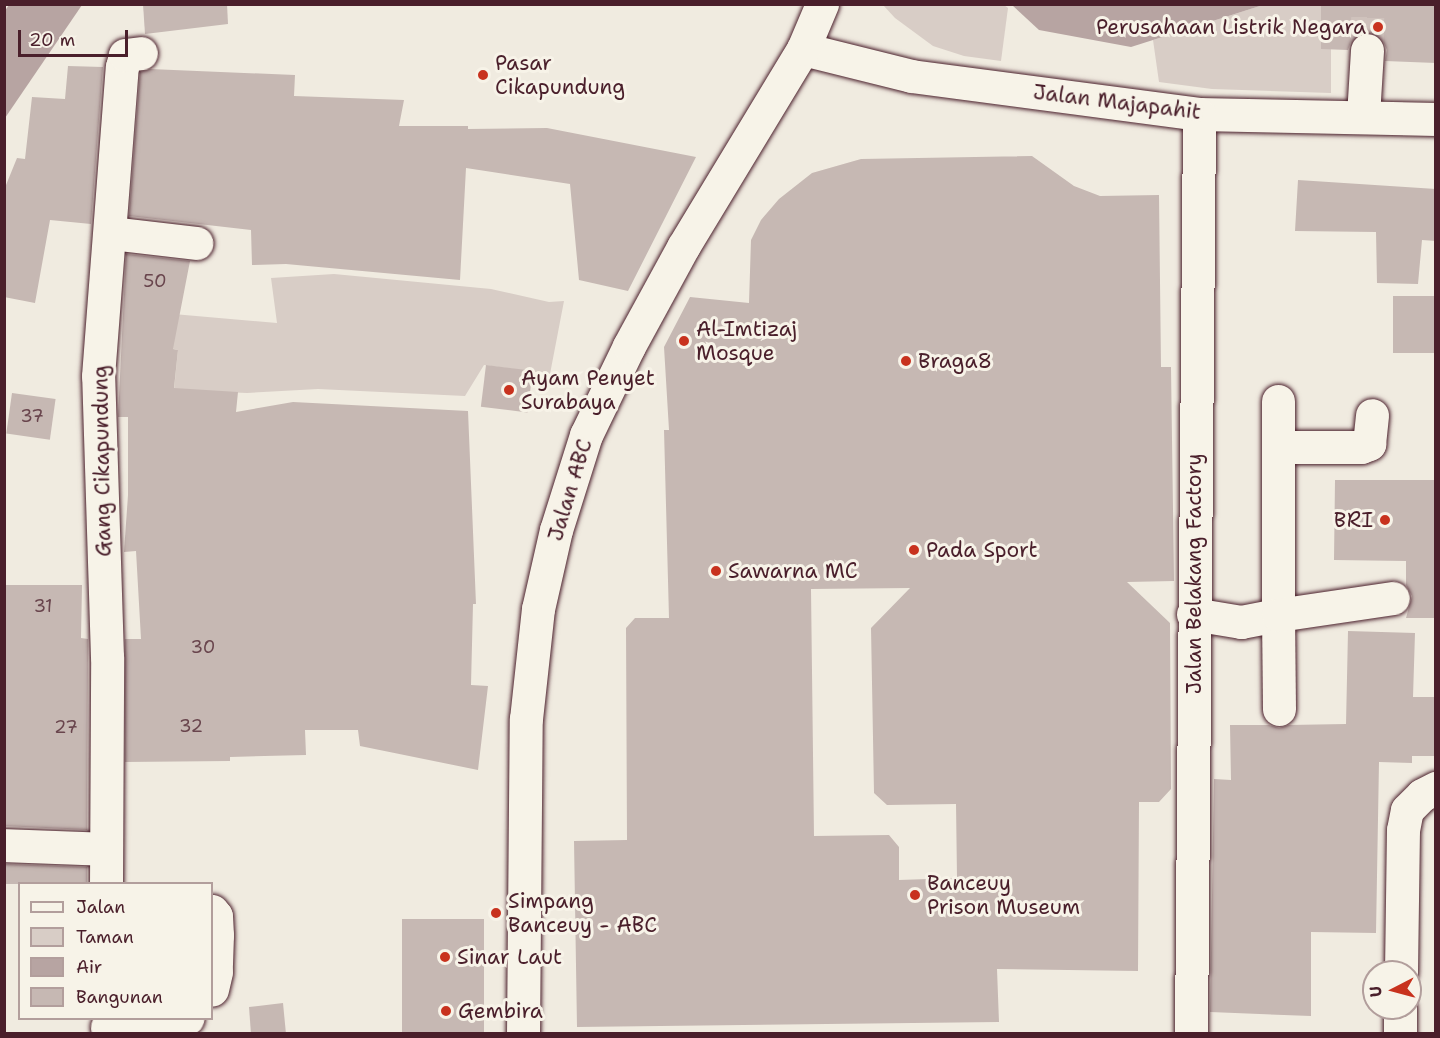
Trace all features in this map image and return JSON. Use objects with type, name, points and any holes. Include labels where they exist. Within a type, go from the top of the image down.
[{"type":"street","name":"Jalan ABC","points":[[523,1034],[526,719],[538,609],[556,530],[586,435],[629,346],[683,247],[803,49],[822,4]]},
{"type":"street","name":"Jalan Majapahit","points":[[803,49],[911,76],[1199,114],[1436,119]]},
{"type":"street","points":[[1363,116],[1367,50]]},
{"type":"street","name":"Gang Cikapundung","points":[[106,882],[107,657],[98,376],[111,233],[122,67],[125,55],[141,53]]},
{"type":"street","name":"Jalan Belakang Factory","points":[[1191,1034],[1199,114]]},
{"type":"street","points":[[111,233],[196,243]]},
{"type":"street","points":[[1278,401],[1279,708]]},
{"type":"street","points":[[1278,447],[1360,447],[1369,444],[1373,434],[1372,416]]},
{"type":"street","points":[[1193,614],[1241,622],[1394,598]]},
{"type":"street","points":[[1401,960],[1403,830],[1407,810],[1422,795],[1436,788]]},
{"type":"street","points":[[4,845],[106,849]]},
{"type":"street","points":[[213,912],[216,916],[217,935],[216,972],[213,986]]},
{"type":"street","points":[[107,1026],[168,1020]]},
{"type":"green space","points":[[883,5],[1004,5],[1008,8],[1001,61],[964,56],[933,46],[895,18]]},
{"type":"green space","points":[[1263,5],[1331,5],[1331,93],[1212,89],[1159,82],[1153,40]]},
{"type":"green space","points":[[334,274],[491,289],[549,302],[564,301],[550,374],[484,365],[465,396],[318,389],[247,393],[174,390],[178,350],[135,339],[139,311],[277,323],[271,278]]},
{"type":"water","points":[[9,5],[82,5],[5,118],[4,12]]},
{"type":"water","points":[[1012,5],[1263,5],[1131,47],[1039,30]]},
{"type":"building","points":[[143,4],[227,4],[228,24],[145,34]]},
{"type":"building","name":"Perusahaan Listrik Negara","points":[[1321,4],[1436,4],[1436,63],[1385,61],[1387,50],[1383,41],[1377,34],[1369,31],[1359,33],[1352,39],[1348,50],[1321,49]]},
{"type":"building","points":[[68,66],[103,67],[91,224],[50,220],[35,303],[4,297],[4,190],[17,158],[25,159],[32,97],[65,99]]},
{"type":"building","points":[[150,69],[295,75],[294,96],[404,100],[399,126],[468,126],[468,129],[547,128],[696,157],[628,291],[579,280],[570,184],[466,168],[460,280],[286,264],[252,265],[251,230],[129,216],[140,72]]},
{"type":"building","points":[[1032,156],[1074,186],[1100,196],[1159,195],[1161,367],[1171,367],[1174,581],[1127,582],[1170,623],[1171,789],[1159,802],[1139,802],[1138,971],[997,969],[999,1022],[577,1027],[574,841],[627,840],[626,628],[635,618],[669,618],[664,430],[669,430],[664,347],[690,297],[749,303],[751,240],[761,220],[779,199],[812,173],[861,159]],"holes":[[[910,588],[871,628],[874,793],[887,805],[956,804],[957,878],[899,880],[899,847],[889,835],[814,836],[811,589]]]},
{"type":"building","points":[[1298,180],[1436,189],[1436,241],[1422,240],[1418,284],[1377,283],[1376,232],[1295,231]]},
{"type":"building","points":[[126,254],[190,261],[173,349],[178,350],[174,388],[238,392],[236,412],[293,402],[468,411],[476,604],[473,604],[471,685],[488,686],[478,770],[360,746],[358,730],[305,730],[306,755],[230,757],[230,761],[125,762],[125,639],[141,639],[136,551],[124,552],[128,495],[128,417],[118,417]]},
{"type":"building","points":[[1393,296],[1436,296],[1436,353],[1393,353]]},
{"type":"building","points":[[486,365],[533,371],[528,412],[481,407]]},
{"type":"building","points":[[12,393],[56,399],[50,440],[6,434]]},
{"type":"building","name":"BRI","points":[[1335,480],[1436,480],[1436,618],[1406,618],[1412,596],[1406,585],[1406,561],[1334,560]]},
{"type":"building","points":[[4,585],[82,585],[81,638],[88,639],[87,830],[5,826]]},
{"type":"building","points":[[1348,631],[1415,633],[1413,697],[1436,697],[1436,756],[1412,756],[1412,763],[1379,762],[1376,933],[1311,932],[1311,1016],[1210,1012],[1214,779],[1231,780],[1230,725],[1269,725],[1279,728],[1289,725],[1346,724]]},
{"type":"building","points":[[4,864],[87,867],[87,882],[4,884]]},
{"type":"building","name":"Sinar Laut","points":[[402,919],[484,919],[484,1033],[402,1033]]},
{"type":"building","points":[[283,1003],[286,1034],[251,1034],[249,1007]]},
{"type":"tunnel","points":[[1367,50],[1368,4]]},
{"type":"place","name":"Perusahaan Listrik Negara","points":[[1378,27]]},
{"type":"place","name":"Pasar Cikapundung","points":[[483,75]]},
{"type":"place","name":"Al-Imtizaj Mosque","points":[[684,341]]},
{"type":"place","name":"Braga8","points":[[906,361]]},
{"type":"place","name":"Ayam Penyet Surabaya","points":[[509,390]]},
{"type":"place","name":"BRI","points":[[1385,520]]},
{"type":"place","name":"Pada Sport","points":[[914,550]]},
{"type":"place","name":"Sawarna MC","points":[[716,571]]},
{"type":"place","name":"Banceuy Prison Museum","points":[[915,895]]},
{"type":"place","name":"Simpang Banceuy - ABC","points":[[496,913]]},
{"type":"place","name":"Sinar Laut","points":[[445,957]]},
{"type":"place","name":"Gembira","points":[[446,1011]]}]
